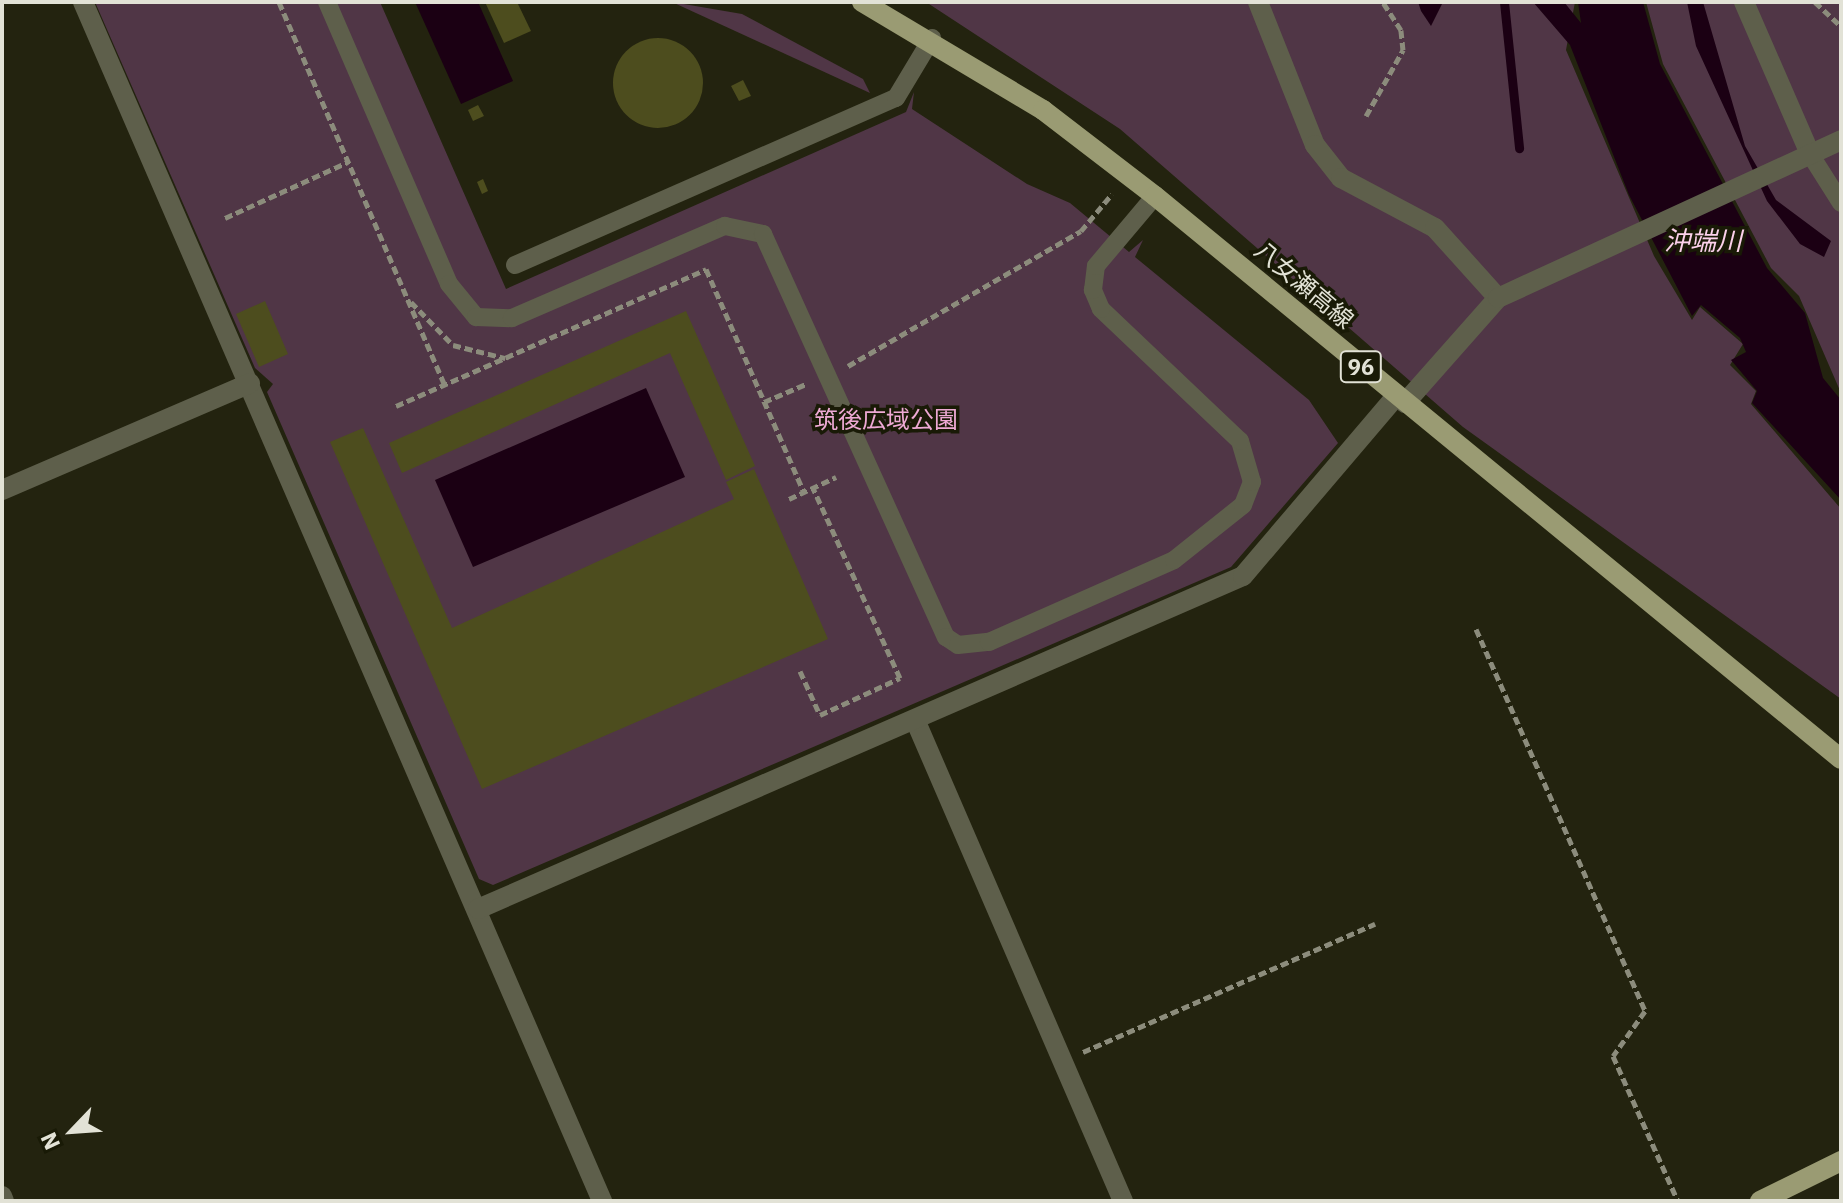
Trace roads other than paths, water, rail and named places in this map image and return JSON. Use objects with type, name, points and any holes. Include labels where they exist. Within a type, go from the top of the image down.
[{"type":"main road","name":"八女瀬高線","points":[[862,2],[932,38],[1155,196],[1841,759]]},
{"type":"main road","points":[[1760,1201],[1841,1161]]},
{"type":"street","points":[[83,2],[602,1201]]},
{"type":"street","points":[[1258,2],[1315,145],[1341,178],[1435,228],[1498,298]]},
{"type":"street","points":[[1744,2],[1810,154]]},
{"type":"street","points":[[478,909],[916,722],[1243,576],[1401,399],[1498,298],[1841,140]]},
{"type":"street","points":[[2,490],[250,383]]},
{"type":"street","points":[[916,722],[1123,1201]]},
{"type":"lane","points":[[327,2],[449,284],[476,317],[512,318],[725,226],[763,234],[946,637],[958,645],[989,642],[1164,565],[1243,505],[1252,482],[1240,441],[1101,309],[1093,290],[1096,266],[1155,196]]},
{"type":"lane","points":[[515,265],[896,98],[932,38]]},
{"type":"lane","points":[[1810,154],[1841,203]]},
{"type":"water","points":[[415,2],[478,2],[513,81],[461,104]]},
{"type":"water","points":[[1418,2],[1443,2],[1431,26],[1421,11]]},
{"type":"water","name":"沖端川","points":[[1533,2],[1564,2],[1581,23],[1578,2],[1643,2],[1660,64],[1767,268],[1805,313],[1823,378],[1841,400],[1841,500],[1752,403],[1757,391],[1731,360],[1746,352],[1740,338],[1701,305],[1692,316],[1629,195],[1570,45]]},
{"type":"water","points":[[1687,2],[1703,2],[1745,146],[1776,200],[1831,241],[1824,257],[1800,244],[1767,201],[1696,46]]},
{"type":"water","points":[[646,388],[685,477],[473,567],[435,480]]},
{"type":"waterway","points":[[1504,2],[1519,148]]},
{"type":"park label","name":"筑後広域公園","points":[[886,420]]}]
